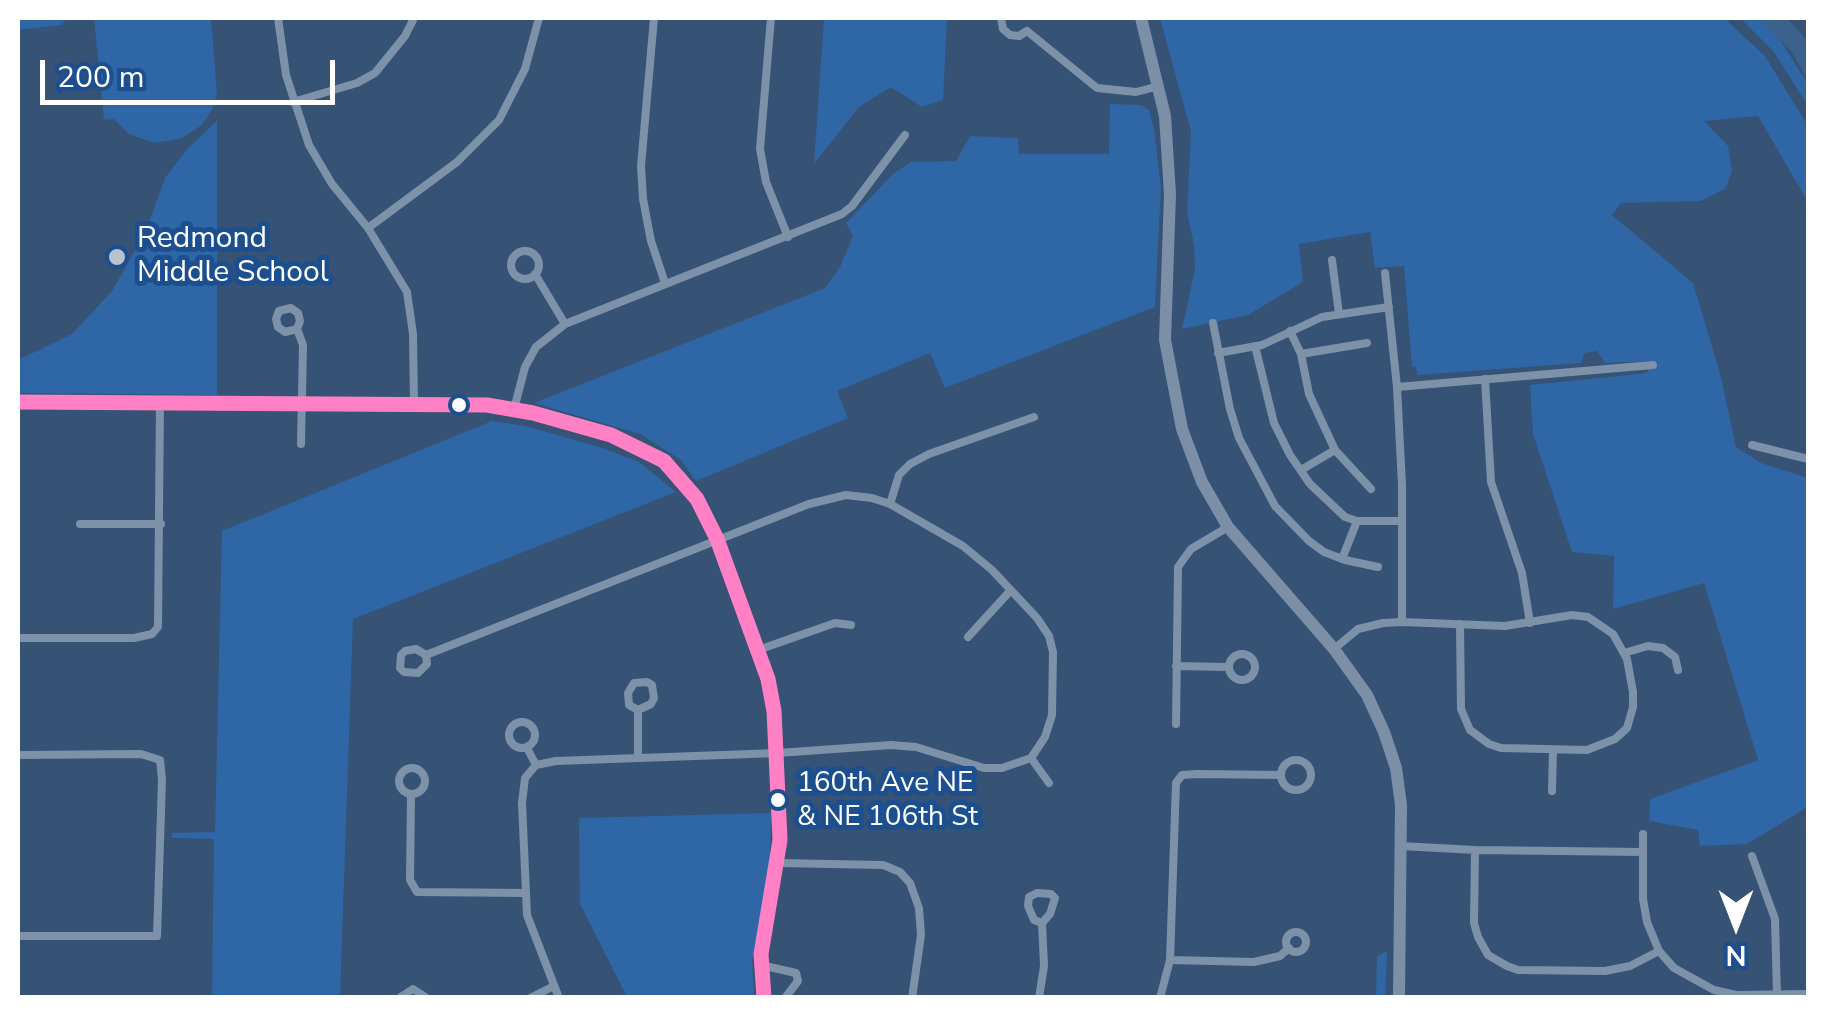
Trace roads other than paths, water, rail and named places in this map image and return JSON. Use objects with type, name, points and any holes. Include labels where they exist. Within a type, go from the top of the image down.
[{"type":"main road","points":[[1140,18],[1159,86],[1170,166],[1165,340],[1190,456],[1228,526],[1334,649],[1367,695],[1384,732],[1396,768],[1401,806],[1398,998]]},
{"type":"street","points":[[278,18],[293,102],[310,145],[332,184],[368,228],[407,292],[413,334],[414,404]]},
{"type":"street","points":[[293,102],[356,83],[375,73],[398,47],[414,18]]},
{"type":"street","points":[[368,228],[457,162],[498,120],[525,69],[539,18]]},
{"type":"street","points":[[654,18],[641,166],[651,241],[665,283]]},
{"type":"street","points":[[770,18],[760,149],[766,182],[788,237]]},
{"type":"street","points":[[1001,18],[1003,30],[1010,35],[1019,36],[1029,26],[1096,88],[1117,93],[1159,86]]},
{"type":"street","points":[[514,409],[525,367],[536,348],[565,324],[842,214],[905,134]]},
{"type":"street","points":[[1332,260],[1339,314]]},
{"type":"street","points":[[1385,273],[1397,386],[1402,622]]},
{"type":"street","points":[[535,274],[565,324]]},
{"type":"street","points":[[1218,354],[1255,346],[1322,317],[1388,307]]},
{"type":"street","points":[[1213,323],[1239,438],[1276,506],[1309,541],[1342,559],[1378,567]]},
{"type":"street","points":[[297,329],[303,346],[300,444]]},
{"type":"street","points":[[1290,331],[1301,354],[1308,394],[1335,450],[1370,488]]},
{"type":"street","points":[[1301,354],[1367,343]]},
{"type":"street","points":[[1255,346],[1274,423],[1301,470],[1330,506],[1358,522],[1402,521]]},
{"type":"street","points":[[1397,386],[1653,364]]},
{"type":"street","points":[[1485,379],[1491,482],[1522,573],[1530,623]]},
{"type":"street","points":[[18,638],[134,638],[152,634],[159,618],[160,401]]},
{"type":"street","points":[[18,402],[302,402],[514,409],[612,435],[664,462],[697,499],[716,539],[758,650],[774,711],[778,863],[760,966],[764,998]]},
{"type":"street","points":[[890,504],[899,475],[910,464],[1034,417]]},
{"type":"street","points":[[1752,446],[1808,459]]},
{"type":"street","points":[[1301,470],[1335,450]]},
{"type":"street","points":[[426,655],[716,539],[809,504],[846,495],[890,504],[963,546],[1011,590],[1049,636],[1053,652],[1052,715],[1046,737],[1032,758],[1002,768],[984,768],[916,748],[890,746],[556,761],[536,766],[525,778],[522,803],[527,915],[559,998]]},
{"type":"street","points":[[1342,559],[1358,522]]},
{"type":"street","points":[[80,524],[161,524]]},
{"type":"street","points":[[1176,724],[1176,582],[1182,558],[1228,526]]},
{"type":"street","points":[[968,638],[1011,590]]},
{"type":"street","points":[[1334,649],[1358,629],[1402,622],[1460,624],[1505,626],[1572,615],[1602,624],[1614,634],[1624,653],[1633,692],[1633,708],[1626,728],[1598,748],[1501,748],[1475,735],[1460,709],[1460,624]]},
{"type":"street","points":[[758,650],[835,623],[852,625]]},
{"type":"street","points":[[1624,653],[1648,646],[1664,648],[1675,657],[1678,670]]},
{"type":"street","points":[[1176,666],[1230,666]]},
{"type":"street","points":[[638,710],[638,758]]},
{"type":"street","points":[[528,748],[536,766]]},
{"type":"street","points":[[1552,790],[1553,750]]},
{"type":"street","points":[[18,754],[141,754],[160,760],[162,835],[157,936],[18,936]]},
{"type":"street","points":[[1032,758],[1049,783]]},
{"type":"street","points":[[1160,998],[1170,960],[1176,783],[1182,775],[1281,775]]},
{"type":"street","points":[[411,794],[412,888],[424,894],[525,894]]},
{"type":"street","points":[[1643,834],[1647,922],[1660,951],[1674,968],[1714,990],[1777,996],[1808,994]]},
{"type":"street","points":[[1401,846],[1643,852]]},
{"type":"street","points":[[1474,850],[1474,923],[1488,956],[1518,970],[1605,971],[1630,966],[1660,951]]},
{"type":"street","points":[[1752,856],[1775,919],[1777,996]]},
{"type":"street","points":[[778,863],[883,865],[900,872],[910,883],[920,908],[921,935],[912,998]]},
{"type":"street","points":[[1039,998],[1044,966],[1042,923]]},
{"type":"street","points":[[1170,960],[1254,962],[1280,956],[1289,948]]},
{"type":"street","points":[[760,966],[796,973],[798,981],[786,998]]},
{"type":"street","points":[[530,998],[554,986]]},
{"type":"street","points":[[399,998],[412,989],[428,998]]},
{"type":"place","name":"Redmond Middle School","points":[[117,257]]},
{"type":"place","name":"160th Ave NE & NE 106th St","points":[[778,800]]}]
